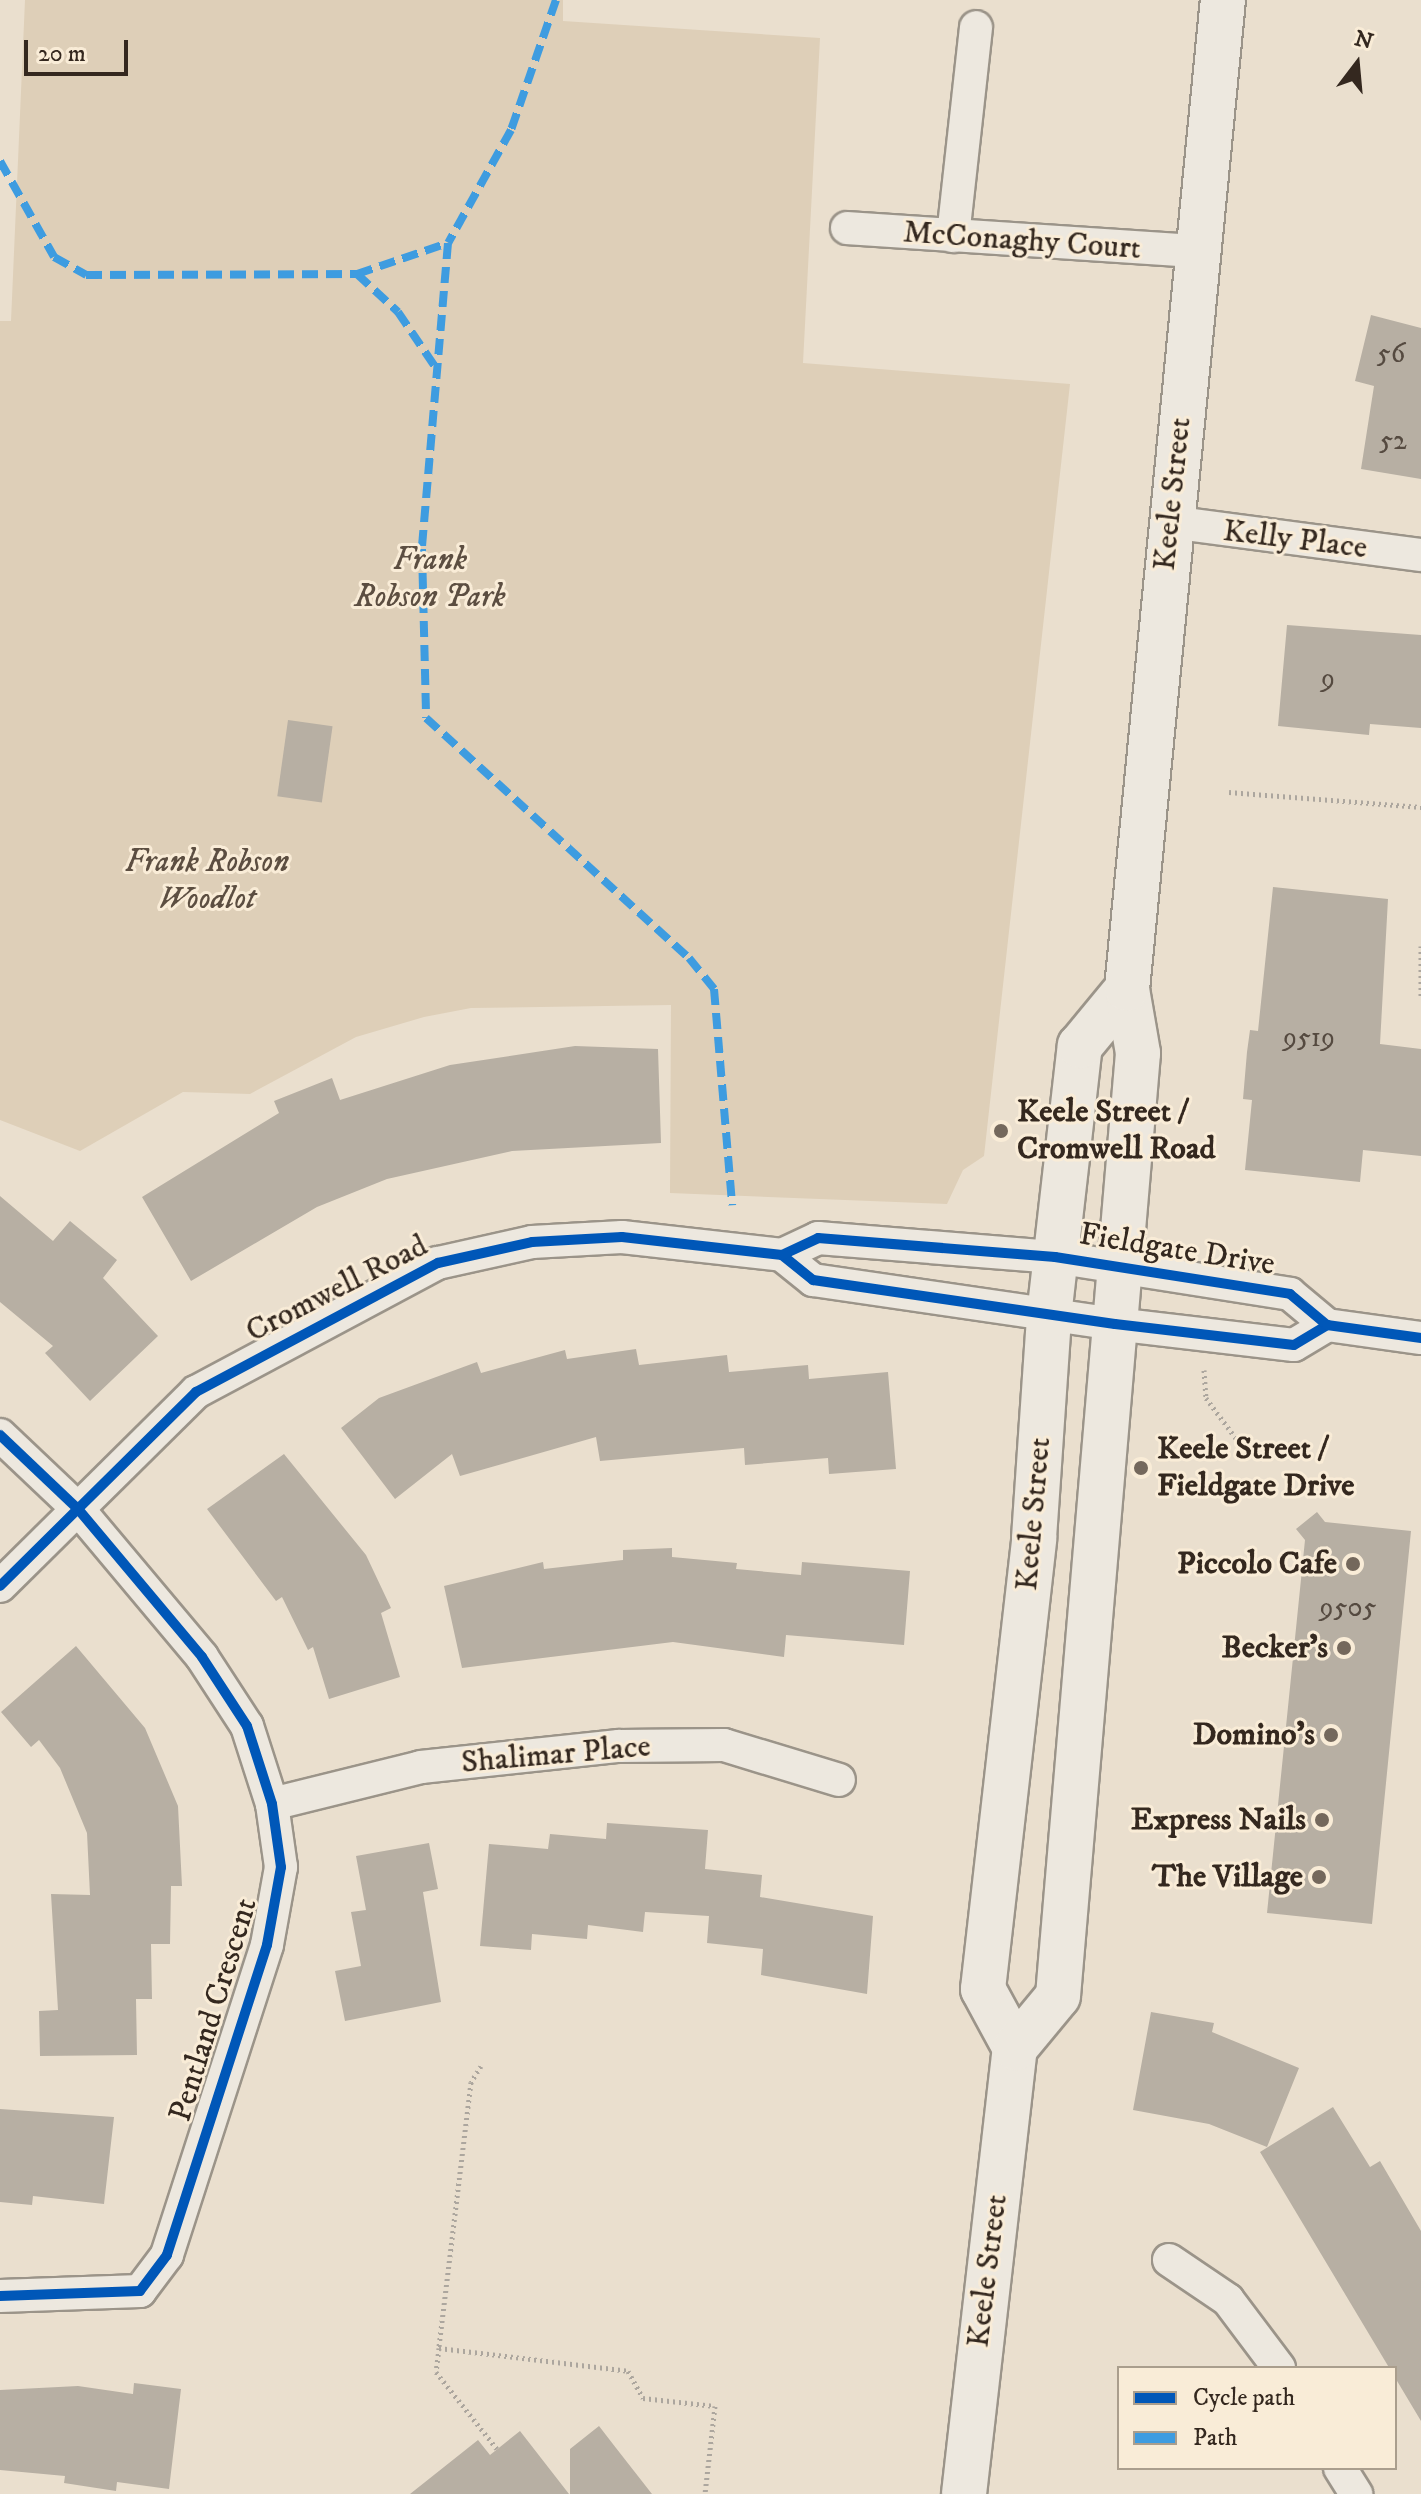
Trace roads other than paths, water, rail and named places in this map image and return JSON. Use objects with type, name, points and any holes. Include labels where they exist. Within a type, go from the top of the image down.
[{"type":"main road","name":"Keele Street","points":[[964,2494],[1015,2048],[1058,1996],[1138,1053],[1127,989],[1223,0]]},
{"type":"main road","name":"Keele Street","points":[[1015,2048],[983,1989],[1034,1538],[1055,1257],[1080,1046],[1127,989]]},
{"type":"street","points":[[953,236],[976,27]]},
{"type":"street","name":"McConaghy Court","points":[[847,228],[1197,251]]},
{"type":"street","name":"Kelly Place","points":[[1170,522],[1421,555]]},
{"type":"street","name":"Cromwell Road","points":[[0,1586],[196,1392],[438,1263],[532,1242],[622,1237],[782,1255]]},
{"type":"street","points":[[1055,1257],[818,1238],[782,1255],[813,1280],[1049,1316],[1294,1345],[1327,1325],[1421,1338]]},
{"type":"street","name":"Fieldgate Drive","points":[[1055,1257],[1290,1294],[1327,1325]]},
{"type":"street","name":"Pentland Crescent","points":[[0,1435],[78,1509],[202,1657],[247,1726],[272,1804],[281,1867],[267,1945],[167,2255],[140,2291],[0,2296]]},
{"type":"street","name":"Shalimar Place","points":[[272,1804],[421,1767],[619,1746],[724,1745],[839,1780]]},
{"type":"street","points":[[1169,2260],[1228,2300],[1278,2366]]},
{"type":"street","points":[[1341,2470],[1356,2494]]},
{"type":"place","name":"Keele Street / Cromwell Road","points":[[1001,1131]]},
{"type":"place","name":"Keele Street / Fieldgate Drive","points":[[1141,1468]]},
{"type":"place","name":"Piccolo Cafe","points":[[1353,1564]]},
{"type":"place","name":"Becker's","points":[[1344,1648]]},
{"type":"place","name":"Domino's","points":[[1331,1735]]},
{"type":"place","name":"Express Nails","points":[[1322,1820]]},
{"type":"place","name":"The Village","points":[[1319,1877]]},
{"type":"park label","name":"Frank Robson Park","points":[[430,580]]},
{"type":"park label","name":"Frank Robson Woodlot","points":[[207,882]]}]
